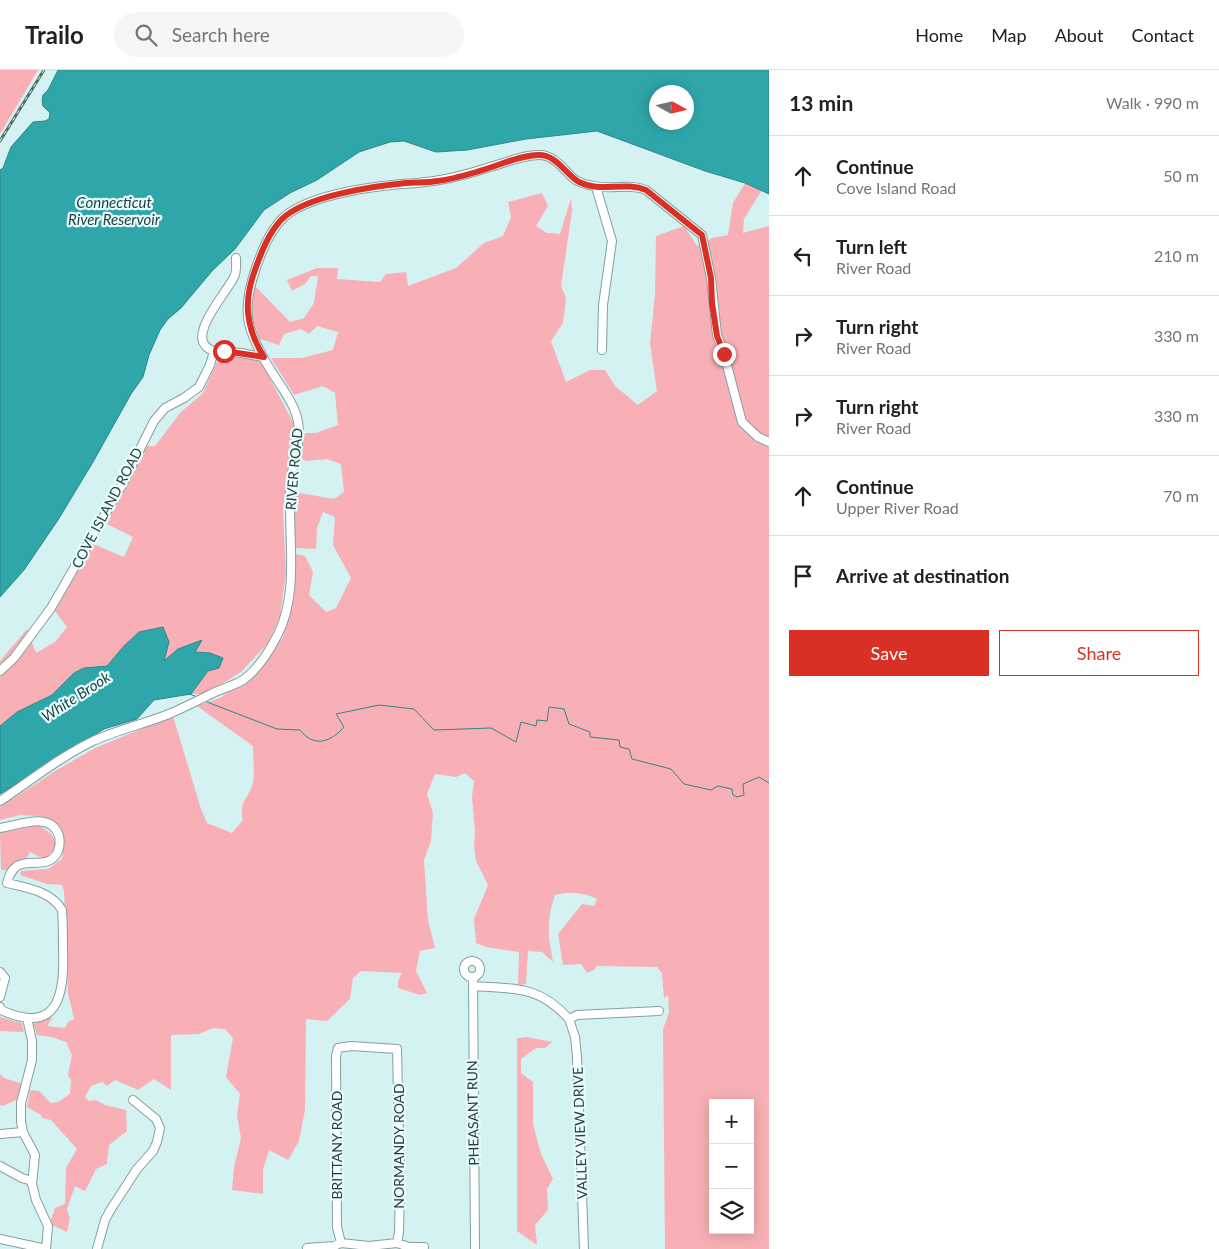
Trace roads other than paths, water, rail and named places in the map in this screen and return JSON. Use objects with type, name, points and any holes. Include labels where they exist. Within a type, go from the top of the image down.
[{"type":"street","name":"RIVER ROAD","points":[[0,801],[91,742],[168,714],[244,678],[259,663],[270,648],[286,616],[289,601],[291,478],[299,436],[298,421],[290,399],[257,345],[248,322],[248,301],[251,281],[270,235],[281,219],[311,202],[340,194],[383,186],[437,181],[490,168],[522,157],[541,155],[556,162],[580,182],[596,187],[639,187],[646,190],[702,235],[711,278],[712,303],[717,336],[724,354],[742,422],[758,437],[769,442]]},
{"type":"street","points":[[596,187],[612,241],[603,305],[602,350]]},
{"type":"street","points":[[236,258],[235,276],[210,315],[201,340],[214,351],[264,357]]},
{"type":"street","name":"COVE ISLAND ROAD","points":[[0,671],[14,658],[51,608],[122,485],[154,421],[166,408],[199,387],[214,351]]},
{"type":"street","points":[[0,828],[44,821],[54,827],[60,840],[59,849],[52,859],[43,863],[25,863],[18,866],[12,871],[7,882],[48,894],[58,903],[62,910],[64,966],[63,985],[59,999],[53,1008],[42,1016],[27,1018],[11,1015],[1,1010],[0,1007]]},
{"type":"street","points":[[0,997],[3,975]]},
{"type":"street","name":"PHEASANT RUN","points":[[474,1249],[473,982],[518,990],[547,998],[569,1019]]},
{"type":"street","points":[[569,1019],[577,1015],[659,1011]]},
{"type":"street","points":[[0,1239],[46,1249],[48,1226],[36,1200],[32,1181],[35,1156],[21,1124],[21,1109],[33,1058],[27,1018]]},
{"type":"street","name":"VALLEY VIEW DRIVE","points":[[569,1019],[575,1038],[577,1058],[584,1249]]},
{"type":"street","name":"BRITTANY ROAD","points":[[341,1243],[337,1227],[337,1050],[352,1046],[398,1050]]},
{"type":"street","name":"NORMANDY ROAD","points":[[397,1243],[400,1194],[398,1050]]},
{"type":"street","points":[[97,1249],[111,1208],[137,1169],[154,1151],[158,1142],[160,1128],[156,1119],[133,1100]]},
{"type":"street","points":[[0,1134],[23,1132]]},
{"type":"street","points":[[0,1166],[22,1178],[32,1181]]},
{"type":"street","points":[[307,1248],[334,1246],[341,1243],[369,1248],[397,1243],[424,1247]]},
{"type":"water","name":"Connecticut River Reservoir","points":[[58,70],[769,70],[769,194],[745,183],[705,171],[597,131],[526,139],[467,150],[436,152],[404,141],[390,142],[359,152],[317,180],[290,193],[264,210],[235,249],[212,271],[181,308],[168,319],[160,330],[149,355],[143,377],[131,394],[58,520],[24,570],[0,597],[0,170],[3,168],[11,147],[33,122],[49,119],[50,113],[43,106],[43,95],[48,90]]},
{"type":"water","points":[[163,627],[169,642],[164,661],[178,649],[202,640],[195,652],[210,653],[223,658],[219,668],[208,671],[191,694],[154,700],[137,719],[104,729],[61,754],[0,794],[0,726],[17,712],[52,695],[74,673],[84,668],[107,666],[139,632]]},
{"type":"waterway","name":"White Brook","points":[[189,694],[195,696]]},
{"type":"waterway","name":"White Brook","points":[[207,702],[277,729],[300,730],[305,736],[317,741],[334,736],[344,727],[336,714],[379,705],[414,709],[434,730],[491,728],[516,742],[521,722],[536,726],[537,720],[547,721],[549,707],[564,709],[569,724],[590,732],[590,737],[619,740],[620,747],[629,749],[632,759],[671,769],[684,784],[711,790],[718,786],[732,789],[733,795],[737,797],[744,795],[743,784],[759,777],[769,783]]},
{"type":"railway","points":[[0,141],[44,70]]}]
